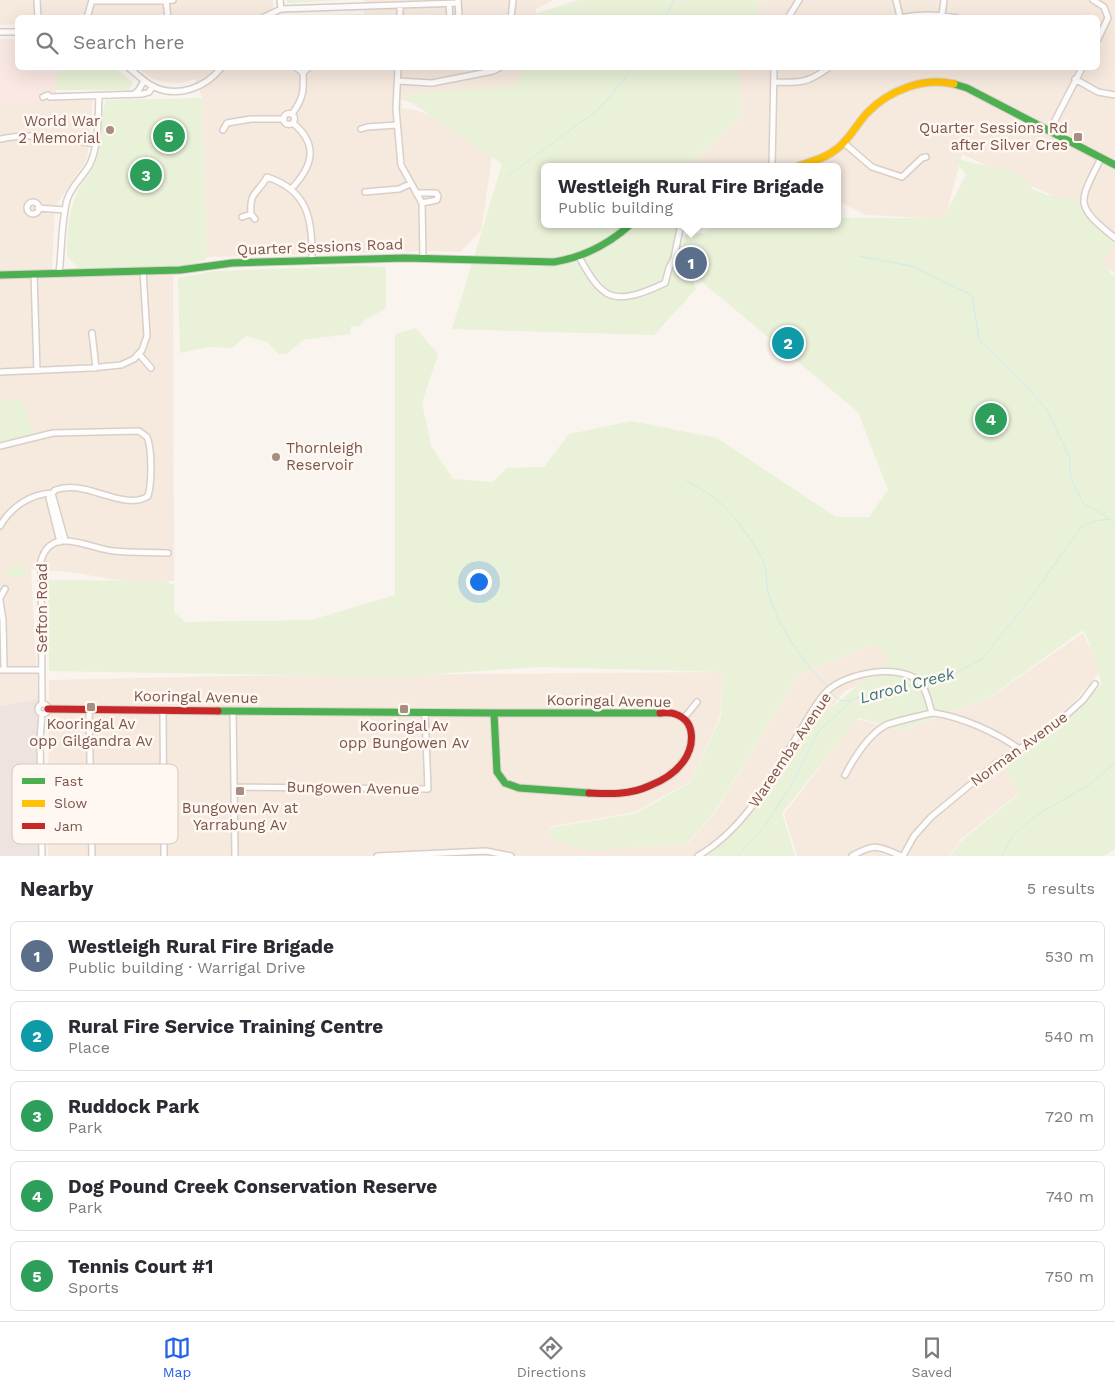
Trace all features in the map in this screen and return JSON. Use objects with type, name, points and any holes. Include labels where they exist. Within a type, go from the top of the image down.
[{"type":"main road","points":[[806,163],[823,156],[844,143],[867,112],[877,103],[911,87],[930,82],[943,82],[967,88],[1115,165]]},
{"type":"main road","name":"Quarter Sessions Road","points":[[0,275],[180,270],[232,263],[423,258],[547,262],[580,257],[608,244],[626,228]]},
{"type":"main road","name":"Kooringal Avenue","points":[[44,709],[425,714],[494,713],[663,712],[674,713],[684,718],[692,734],[691,746],[686,758],[678,769],[664,779],[642,790],[614,795],[519,788],[505,782],[499,777],[497,772],[494,713]]},
{"type":"street","points":[[38,0],[38,15]]},
{"type":"street","points":[[87,15],[92,1],[173,0]]},
{"type":"street","points":[[280,0],[281,9]]},
{"type":"street","points":[[511,15],[513,0]]},
{"type":"street","points":[[790,15],[799,0]]},
{"type":"street","points":[[896,0],[900,15]]},
{"type":"street","points":[[942,15],[944,0]]},
{"type":"street","points":[[1093,0],[1104,7],[1108,18],[1100,35]]},
{"type":"street","points":[[166,1],[168,15]]},
{"type":"street","points":[[268,15],[281,9],[400,6],[416,2],[449,4],[458,1],[459,15]]},
{"type":"street","points":[[449,4],[450,15]]},
{"type":"street","points":[[400,6],[400,15]]},
{"type":"street","points":[[0,32],[15,32]]},
{"type":"street","points":[[131,70],[144,81],[166,91],[191,89],[206,81],[219,70]]},
{"type":"street","points":[[299,70],[303,73]]},
{"type":"street","points":[[293,123],[294,118],[292,114],[303,95],[303,73],[306,70]]},
{"type":"street","points":[[398,70],[397,125],[401,165],[422,204],[423,258]]},
{"type":"street","points":[[398,80],[439,82],[495,70]]},
{"type":"street","points":[[772,163],[774,70]]},
{"type":"street","points":[[775,82],[806,82],[825,70]]},
{"type":"street","points":[[1050,130],[1080,70]]},
{"type":"street","points":[[1075,80],[1098,92],[1115,95]]},
{"type":"street","points":[[135,94],[144,81]]},
{"type":"street","points":[[50,97],[147,93],[153,86]]},
{"type":"street","points":[[59,273],[65,210],[68,197],[93,158],[99,96]]},
{"type":"street","points":[[284,119],[286,115],[292,114]]},
{"type":"street","points":[[224,118],[227,123]]},
{"type":"street","points":[[227,123],[251,119],[284,119]]},
{"type":"street","points":[[284,119],[287,124],[293,123]]},
{"type":"street","points":[[224,130],[227,123]]},
{"type":"street","points":[[291,189],[302,177],[310,158],[309,140],[293,123]]},
{"type":"street","points":[[361,129],[397,125]]},
{"type":"street","points":[[0,140],[15,136],[36,135],[95,144]]},
{"type":"street","points":[[844,143],[872,167],[902,177],[922,158],[926,157]]},
{"type":"street","points":[[1101,158],[1083,198],[1084,207],[1088,214],[1115,238]]},
{"type":"street","points":[[242,217],[253,216],[252,196],[267,177],[291,189],[306,207],[310,220],[312,261]]},
{"type":"street","points":[[364,192],[399,189],[410,184]]},
{"type":"street","points":[[416,192],[436,194],[438,196],[434,202],[422,204]]},
{"type":"street","points":[[38,208],[65,210]]},
{"type":"street","points":[[580,257],[589,274],[600,288],[608,294],[620,296],[641,292],[664,283],[674,258],[680,228]]},
{"type":"street","points":[[665,262],[671,263]]},
{"type":"street","points":[[0,372],[96,368],[125,364],[139,354],[147,336],[143,271]]},
{"type":"street","points":[[34,274],[37,370]]},
{"type":"street","points":[[92,333],[96,368]]},
{"type":"street","points":[[139,354],[151,368]]},
{"type":"street","points":[[0,446],[53,433],[139,431],[147,437],[149,445],[150,488],[148,496],[140,500],[117,498],[76,488],[60,489],[51,494],[38,495],[24,501],[13,510],[0,526]]},
{"type":"street","points":[[51,494],[63,541],[81,542],[112,551],[168,553]]},
{"type":"street","name":"Sefton Road","points":[[40,764],[40,739],[44,709],[41,561],[42,555],[48,548],[54,543],[63,541]]},
{"type":"street","points":[[5,589],[0,600],[3,620],[2,670],[42,670]]},
{"type":"street","name":"Wareemba Avenue","points":[[698,856],[716,844],[741,822],[821,698],[837,684],[849,678],[875,672],[897,672],[918,681],[922,686],[932,713]]},
{"type":"street","name":"Norman Avenue","points":[[902,856],[914,836],[931,817],[994,764],[1051,729],[1083,700],[1095,684]]},
{"type":"street","points":[[684,718],[697,702]]},
{"type":"street","points":[[90,710],[91,764]]},
{"type":"street","points":[[163,710],[163,764]]},
{"type":"street","points":[[233,711],[235,856]]},
{"type":"street","points":[[845,775],[861,750],[874,735],[886,726],[932,713],[988,730],[1018,748]]},
{"type":"street","name":"Bungowen Avenue","points":[[234,787],[428,789],[425,714]]},
{"type":"street","points":[[852,856],[869,848],[878,847],[902,856]]},
{"type":"street","points":[[377,856],[486,851],[511,856]]},
{"type":"shaded area","points":[[0,0],[273,0],[273,15],[15,15],[15,24],[0,25]]},
{"type":"shaded area","points":[[364,0],[553,0],[536,9],[536,15],[289,15],[364,14]]},
{"type":"shaded area","points":[[761,0],[1115,0],[1115,273],[1093,261],[1113,236],[1060,199],[962,154],[945,219],[865,215],[841,202],[841,163],[691,163],[741,116],[738,70],[1100,70],[1100,15],[755,15]]},
{"type":"shaded area","points":[[0,39],[15,39],[15,70],[56,72],[56,103],[0,104]]},
{"type":"shaded area","points":[[30,70],[63,70],[63,72],[30,72]]},
{"type":"shaded area","points":[[141,70],[535,70],[509,99],[415,103],[401,100],[402,108],[416,110],[453,124],[494,144],[481,231],[460,252],[431,251],[207,257],[202,98],[195,79],[181,83],[163,82],[153,79]]},
{"type":"shaded area","points":[[93,100],[87,159],[55,207],[53,278],[173,274],[174,581],[124,581],[70,572],[31,569],[38,699],[0,706],[0,102]]},
{"type":"shaded area","points":[[1083,633],[1101,671],[1039,740],[1001,762],[1019,793],[960,840],[950,856],[797,856],[784,814],[856,719],[903,730],[989,698]]},
{"type":"shaded area","points":[[873,644],[908,648],[883,675],[845,691],[803,739],[747,821],[704,856],[48,856],[48,844],[178,844],[178,764],[49,764],[49,680],[232,676],[723,672],[720,716],[691,781],[635,812],[549,827],[552,838],[589,850],[687,845],[716,811],[798,675]]},
{"type":"shaded area","points":[[38,699],[38,764],[12,764],[12,844],[38,844],[38,856],[0,856],[0,706]]},
{"type":"green space","points":[[287,0],[347,0],[287,3]]},
{"type":"green space","points":[[578,0],[761,0],[755,15],[535,14]]},
{"type":"green space","points":[[63,70],[118,70],[133,82],[129,90],[56,90],[56,72],[63,72]]},
{"type":"green space","points":[[524,70],[738,70],[741,116],[691,163],[541,163],[541,228],[684,228],[681,251],[686,233],[705,233],[706,229],[841,228],[841,218],[943,218],[966,175],[953,158],[1020,174],[1033,189],[1047,195],[1076,199],[1077,203],[1082,202],[1087,215],[1115,241],[1102,262],[1111,274],[1115,276],[1115,849],[1104,856],[951,856],[960,842],[1019,794],[1002,764],[1040,742],[1068,719],[1102,684],[1089,642],[1083,630],[988,698],[902,730],[858,718],[782,813],[795,856],[706,856],[725,841],[796,736],[891,659],[873,644],[798,675],[715,811],[686,845],[641,846],[589,851],[552,839],[550,828],[637,813],[691,782],[721,716],[723,672],[539,667],[393,677],[49,671],[48,580],[165,581],[174,585],[174,612],[185,622],[311,620],[395,595],[395,334],[416,328],[438,354],[422,403],[431,446],[453,479],[492,482],[507,468],[544,467],[569,434],[632,421],[717,438],[836,517],[869,517],[888,490],[858,412],[690,272],[696,289],[654,335],[452,329],[502,164],[400,95],[513,86]]},
{"type":"green space","points":[[202,98],[207,257],[205,260],[183,267],[78,268],[67,256],[69,223],[78,191],[97,158],[106,100]]},
{"type":"green space","points":[[357,266],[386,267],[386,308],[365,320],[359,326],[351,326],[350,334],[303,340],[287,354],[279,354],[267,342],[246,336],[232,348],[208,347],[180,353],[178,278],[214,271]]},
{"type":"green space","points":[[22,400],[35,436],[0,444],[0,401]]},
{"type":"green space","points":[[6,566],[26,566],[26,576],[6,576]]},
{"type":"waterway","points":[[666,15],[674,0]]},
{"type":"waterway","points":[[509,175],[599,109],[631,70]]},
{"type":"waterway","points":[[859,256],[911,266],[972,295],[979,340],[1022,381],[1046,409],[1070,458],[1070,476],[1083,503],[1108,518]]},
{"type":"waterway","points":[[686,480],[721,503],[749,537],[764,563],[769,595],[779,621],[801,656],[828,687]]},
{"type":"waterway","name":"Larool Creek","points":[[923,684],[950,676],[982,659],[1030,599],[1081,527],[1095,521],[1110,519],[1115,524]]},
{"type":"waterway","name":"Larool Creek","points":[[738,856],[766,824],[791,786],[818,732],[853,699],[887,689],[919,684]]},
{"type":"waterway","points":[[831,692],[842,701],[851,700]]},
{"type":"waterway","points":[[1002,856],[1012,837],[1035,816],[1089,785],[1115,763]]},
{"type":"traffic: fast","points":[[954,84],[967,88],[1115,165]]},
{"type":"traffic: fast","points":[[0,275],[180,270],[232,263],[405,258],[554,262],[575,257],[595,249],[626,228]]},
{"type":"traffic: fast","points":[[218,711],[494,713],[497,772],[505,783],[519,788],[589,793]]},
{"type":"traffic: fast","points":[[494,713],[660,713]]},
{"type":"traffic: slow","points":[[807,163],[823,157],[838,148],[867,113],[896,92],[908,87],[931,82],[954,84]]},
{"type":"traffic: jam","points":[[48,709],[218,711]]},
{"type":"traffic: jam","points":[[589,793],[619,793],[642,789],[663,779],[680,766],[687,756],[691,742],[690,728],[682,717],[672,713],[660,713]]},
{"type":"place","name":"World War 2 Memorial","points":[[110,130]]},
{"type":"place","name":"Tennis Court #1","points":[[169,136]]},
{"type":"place","name":"Quarter Sessions Rd after Silver Cres","points":[[1078,137]]},
{"type":"place","name":"Ruddock Park","points":[[146,175]]},
{"type":"place","name":"Westleigh Rural Fire Brigade","points":[[691,263]]},
{"type":"place","name":"Rural Fire Service Training Centre","points":[[788,343]]},
{"type":"place","name":"Dog Pound Creek Conservation Reserve","points":[[991,419]]},
{"type":"place","name":"Thornleigh Reservoir","points":[[276,457]]},
{"type":"place","name":"Kooringal Av opp Gilgandra Av","points":[[91,707]]},
{"type":"place","name":"Kooringal Av opp Bungowen Av","points":[[404,709]]},
{"type":"place","name":"Bungowen Av at Yarrabung Av","points":[[240,791]]}]
